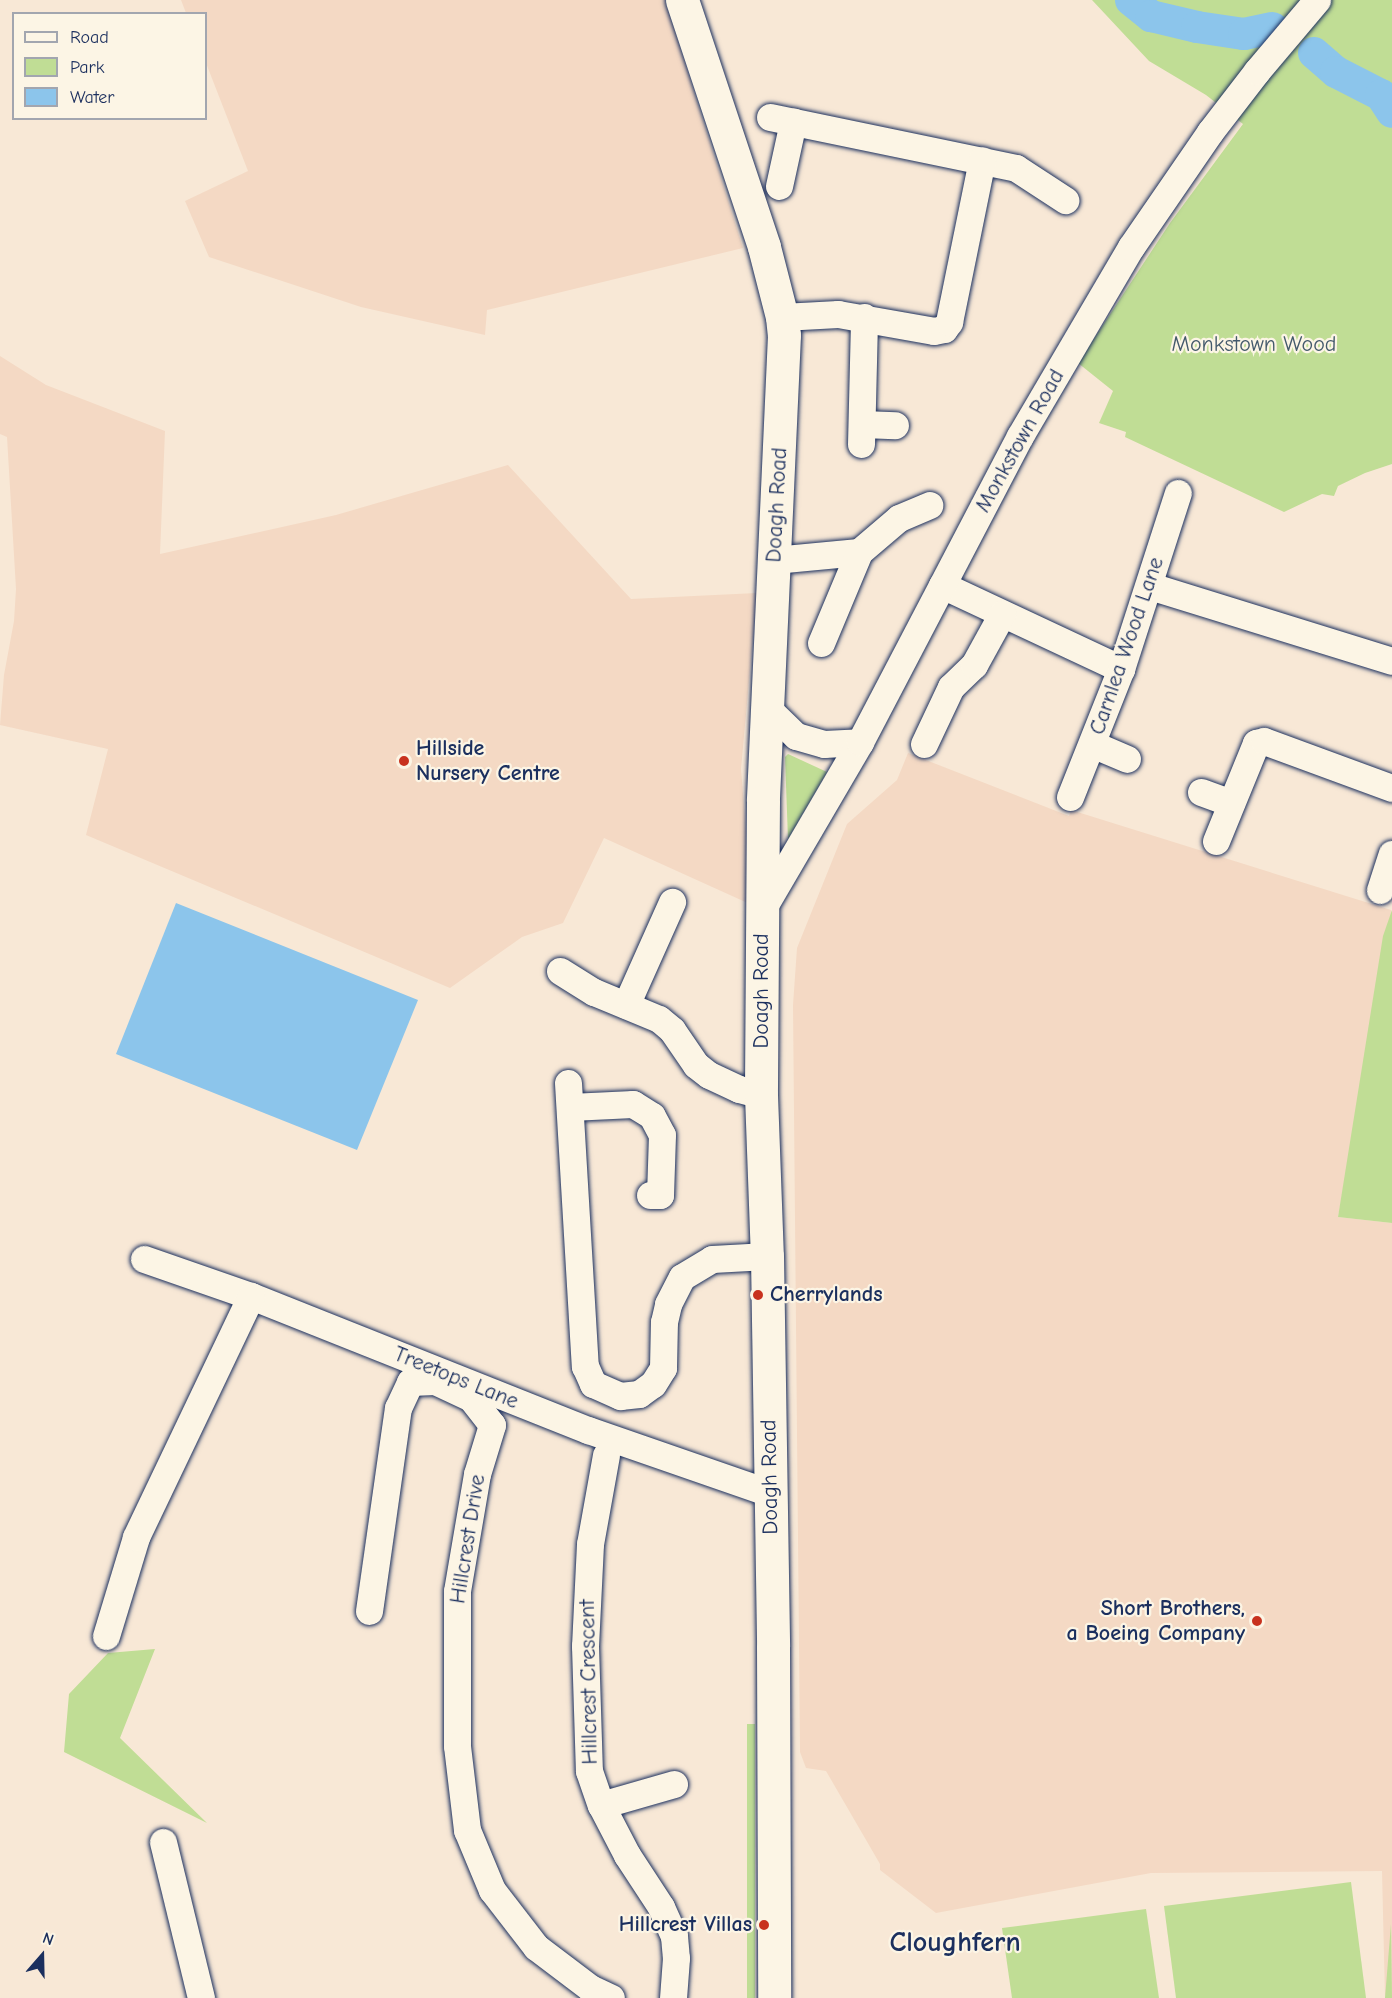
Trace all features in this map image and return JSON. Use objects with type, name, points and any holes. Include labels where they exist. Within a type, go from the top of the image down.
[{"type":"main road","name":"Doagh Road","points":[[682,0],[764,247],[782,317],[783,368],[762,908],[761,1095],[767,1256],[774,1998]]},
{"type":"street","name":"Monkstown Road","points":[[762,908],[860,742],[1020,436],[1131,247],[1210,132],[1257,70],[1317,0]]},
{"type":"street","points":[[779,186],[781,119],[1016,168],[1065,200]]},
{"type":"street","points":[[782,317],[838,314],[934,331],[944,329],[949,322],[982,160]]},
{"type":"street","points":[[864,317],[861,434],[895,425]]},
{"type":"street","name":"Carnlea Wood Lane","points":[[1070,797],[1121,669],[1150,586],[1178,493]]},
{"type":"street","points":[[822,643],[859,552],[899,518],[929,505]]},
{"type":"street","points":[[774,560],[859,552]]},
{"type":"street","points":[[942,585],[1121,669]]},
{"type":"street","points":[[1150,586],[1392,661]]},
{"type":"street","points":[[936,734],[951,687],[974,665],[1002,614]]},
{"type":"street","points":[[768,709],[796,736],[824,744],[860,742]]},
{"type":"street","points":[[1216,840],[1251,750],[1256,743],[1264,741],[1392,788]]},
{"type":"street","points":[[1092,744],[1127,759]]},
{"type":"street","points":[[1201,792],[1231,803]]},
{"type":"street","points":[[1380,890],[1392,854]]},
{"type":"street","points":[[626,1005],[672,902]]},
{"type":"street","points":[[560,971],[594,992],[659,1019],[672,1030],[696,1065],[709,1075],[739,1089],[761,1095]]},
{"type":"street","points":[[650,1195],[660,1195],[662,1135],[652,1116],[633,1104],[569,1095],[585,1366],[593,1384],[620,1396],[639,1394],[653,1384],[663,1368],[663,1322],[673,1291],[682,1277],[712,1259],[767,1256]]},
{"type":"street","name":"Treetops Lane","points":[[144,1259],[251,1296],[577,1426],[770,1493]]},
{"type":"street","points":[[106,1636],[136,1537],[251,1296]]},
{"type":"street","name":"Hillcrest Drive","points":[[369,1611],[398,1408],[411,1382],[435,1381],[471,1398],[492,1425],[477,1474],[457,1591],[457,1746],[467,1830],[492,1890],[536,1947],[595,1995]]},
{"type":"street","name":"Hillcrest Crescent","points":[[606,1455],[590,1544],[585,1646],[589,1770],[601,1805],[627,1855],[661,1907],[674,1936],[676,1958],[673,1998]]},
{"type":"street","points":[[601,1805],[675,1784]]},
{"type":"street","points":[[163,1842],[201,1998]]},
{"type":"shaded area","points":[[181,0],[665,0],[743,248],[487,310],[485,335],[361,307],[209,257],[185,201],[248,171],[207,66],[207,12],[186,12]]},
{"type":"shaded area","points":[[0,356],[46,385],[165,431],[160,554],[336,515],[508,465],[631,599],[757,593],[741,769],[752,905],[604,838],[563,923],[522,937],[450,988],[86,835],[108,749],[0,725],[4,675],[14,621],[16,589],[7,437],[0,434]]},
{"type":"shaded area","points":[[908,753],[1069,816],[1071,810],[1391,910],[1392,920],[1338,1217],[1392,1223],[1392,1998],[1385,1998],[1382,1871],[1151,1873],[936,1913],[880,1870],[880,1864],[826,1771],[806,1768],[800,1752],[793,1005],[797,948],[847,824],[897,780]]},
{"type":"green space","name":"Monkstown Wood","points":[[1092,0],[1392,0],[1392,464],[1365,473],[1338,486],[1334,496],[1322,494],[1284,512],[1125,437],[1126,432],[1099,423],[1113,391],[1078,363],[1170,223],[1243,124],[1206,95],[1149,61]]},
{"type":"green space","points":[[788,754],[827,772],[788,839],[785,757]]},
{"type":"green space","points":[[1392,910],[1392,1223],[1338,1217],[1383,936]]},
{"type":"green space","points":[[155,1649],[120,1738],[207,1823],[64,1752],[69,1694],[108,1653]]},
{"type":"green space","points":[[747,1724],[755,1724],[755,1998],[747,1998]]},
{"type":"green space","points":[[1351,1882],[1366,1998],[1176,1998],[1164,1906]]},
{"type":"green space","points":[[1146,1909],[1159,1998],[1012,1998],[1002,1928]]},
{"type":"green space","points":[[1391,1924],[1392,1998],[1385,1998]]},
{"type":"water","points":[[176,903],[418,1000],[357,1150],[116,1054]]},
{"type":"waterway","points":[[1131,0],[1151,16],[1197,27],[1244,34],[1272,28]]},
{"type":"waterway","points":[[1314,53],[1336,72],[1381,95],[1392,112]]},
{"type":"place","name":"Hillside Nursery Centre","points":[[404,761]]},
{"type":"place","name":"Cherrylands","points":[[758,1295]]},
{"type":"place","name":"Short Brothers, a Boeing Company","points":[[1257,1621]]},
{"type":"place","name":"Hillcrest Villas","points":[[764,1925]]},
{"type":"district","name":"Cloughfern","points":[[955,1942]]}]
